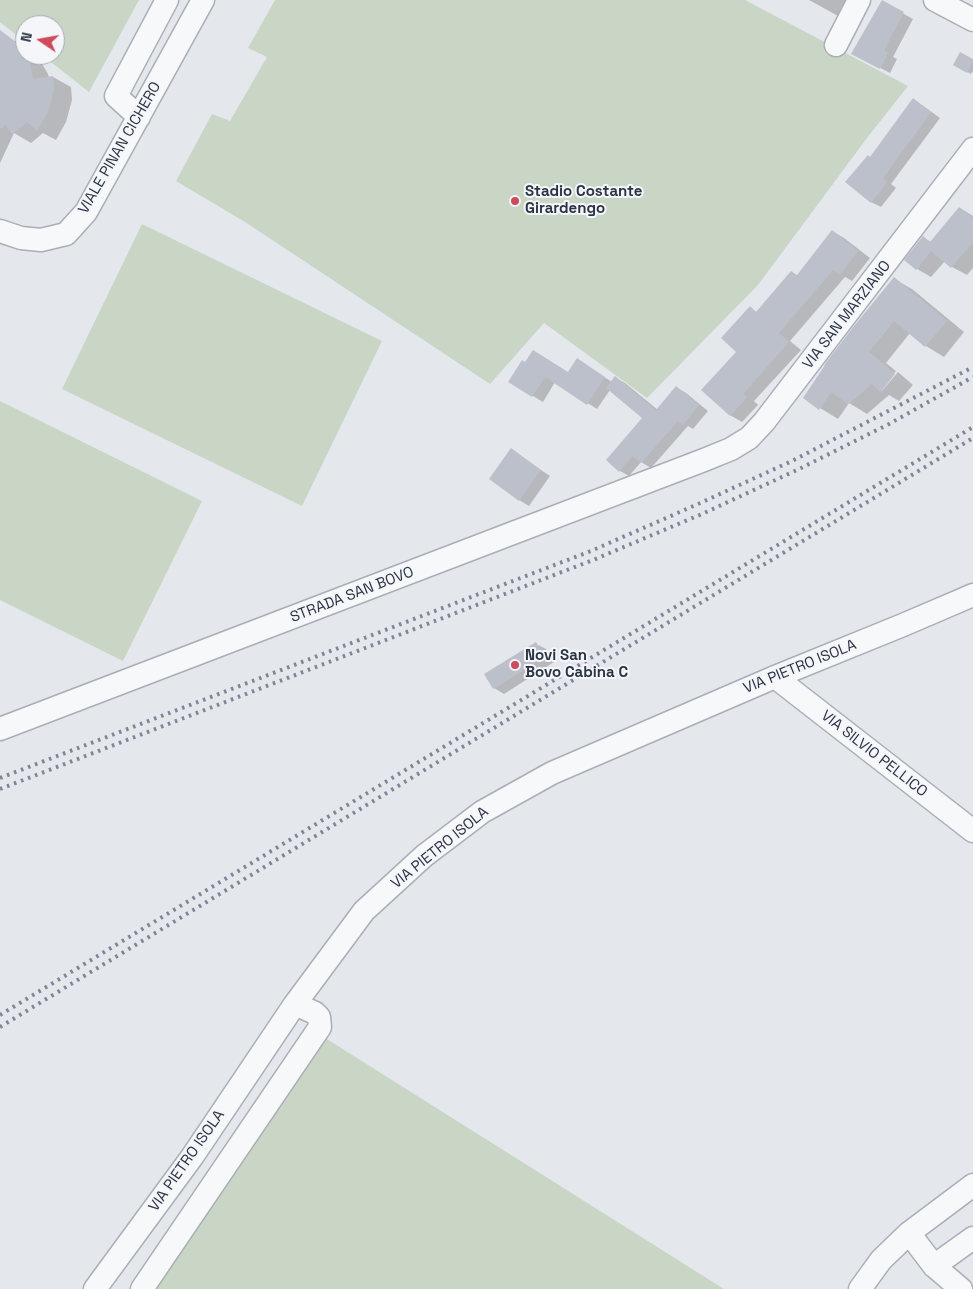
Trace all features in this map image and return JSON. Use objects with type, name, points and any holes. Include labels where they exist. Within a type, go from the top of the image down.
[{"type":"street","points":[[139,117],[116,96],[167,0]]},
{"type":"street","name":"VIALE PINAN CICHERO","points":[[0,231],[21,238],[41,240],[66,234],[86,212],[203,0]]},
{"type":"street","points":[[836,45],[859,0]]},
{"type":"street","points":[[935,0],[973,20]]},
{"type":"street","name":"VIA SAN MARZIANO","points":[[704,460],[731,449],[749,438],[764,422],[973,149]]},
{"type":"street","name":"STRADA SAN BOVO","points":[[0,729],[704,460]]},
{"type":"street","name":"VIA PIETRO ISOLA","points":[[96,1289],[192,1156],[295,1004],[364,911],[424,856],[482,812],[552,773],[775,677],[904,626],[973,595]]},
{"type":"street","name":"VIA SILVIO PELLICO","points":[[775,677],[973,831]]},
{"type":"street","points":[[142,1289],[320,1027],[319,1017],[295,1004]]},
{"type":"street","points":[[192,1156],[215,1182]]},
{"type":"street","points":[[860,1289],[881,1260],[909,1233],[973,1186]]},
{"type":"street","points":[[909,1233],[934,1266],[961,1289]]},
{"type":"street","points":[[934,1266],[973,1238]]},
{"type":"green space","points":[[0,0],[139,0],[89,92],[55,65],[65,65],[65,15],[15,15],[15,34],[0,22]]},
{"type":"green space","name":"Stadio Costante Girardengo","points":[[275,0],[745,0],[908,86],[758,285],[647,398],[544,323],[490,384],[245,222],[176,181],[212,114],[230,121],[267,57],[248,48]]},
{"type":"green space","points":[[142,224],[382,341],[302,506],[62,389]]},
{"type":"green space","points":[[0,401],[202,501],[123,661],[0,600]]},
{"type":"green space","points":[[322,1036],[724,1289],[147,1289]]},
{"type":"building","points":[[882,0],[904,12],[884,50],[888,53],[880,69],[851,54]]},
{"type":"building","points":[[0,30],[15,41],[15,65],[30,65],[33,79],[53,76],[54,90],[48,112],[37,131],[27,122],[12,134],[6,125],[0,129]]},
{"type":"building","points":[[960,52],[973,59],[967,73],[953,65]]},
{"type":"building","points":[[913,98],[931,112],[883,178],[887,182],[871,203],[845,182],[868,155],[870,157]]},
{"type":"building","points":[[959,207],[973,218],[973,242],[951,268],[931,251],[916,270],[904,260],[923,236],[930,242]]},
{"type":"building","points":[[832,230],[858,251],[840,275],[833,270],[779,333],[789,342],[743,394],[747,397],[730,416],[701,390],[736,352],[721,338],[750,306],[756,312],[791,271],[797,275]]},
{"type":"building","points":[[894,277],[947,321],[925,347],[894,321],[869,352],[895,374],[881,392],[872,384],[848,404],[831,392],[819,410],[803,398],[824,365]]},
{"type":"building","points":[[533,350],[568,372],[577,358],[605,377],[587,405],[545,377],[532,397],[508,382],[522,360],[525,362]]},
{"type":"building","points":[[615,376],[656,410],[676,386],[699,405],[683,425],[678,421],[641,463],[632,456],[619,472],[606,460],[642,418],[606,388]]},
{"type":"building","points":[[511,448],[541,470],[519,501],[489,479]]},
{"type":"building","name":"Novi San Bovo Cabina C","points":[[536,642],[545,657],[493,689],[484,674]]},
{"type":"railway","points":[[0,778],[591,551],[792,461],[973,367]]},
{"type":"railway","points":[[0,789],[593,560],[702,514],[797,470],[889,424],[973,377]]},
{"type":"railway","points":[[0,1015],[973,427]]},
{"type":"railway","points":[[0,1027],[973,438]]},
{"type":"place","name":"Stadio Costante Girardengo","points":[[515,201]]},
{"type":"place","name":"Novi San Bovo Cabina C","points":[[515,665]]}]
